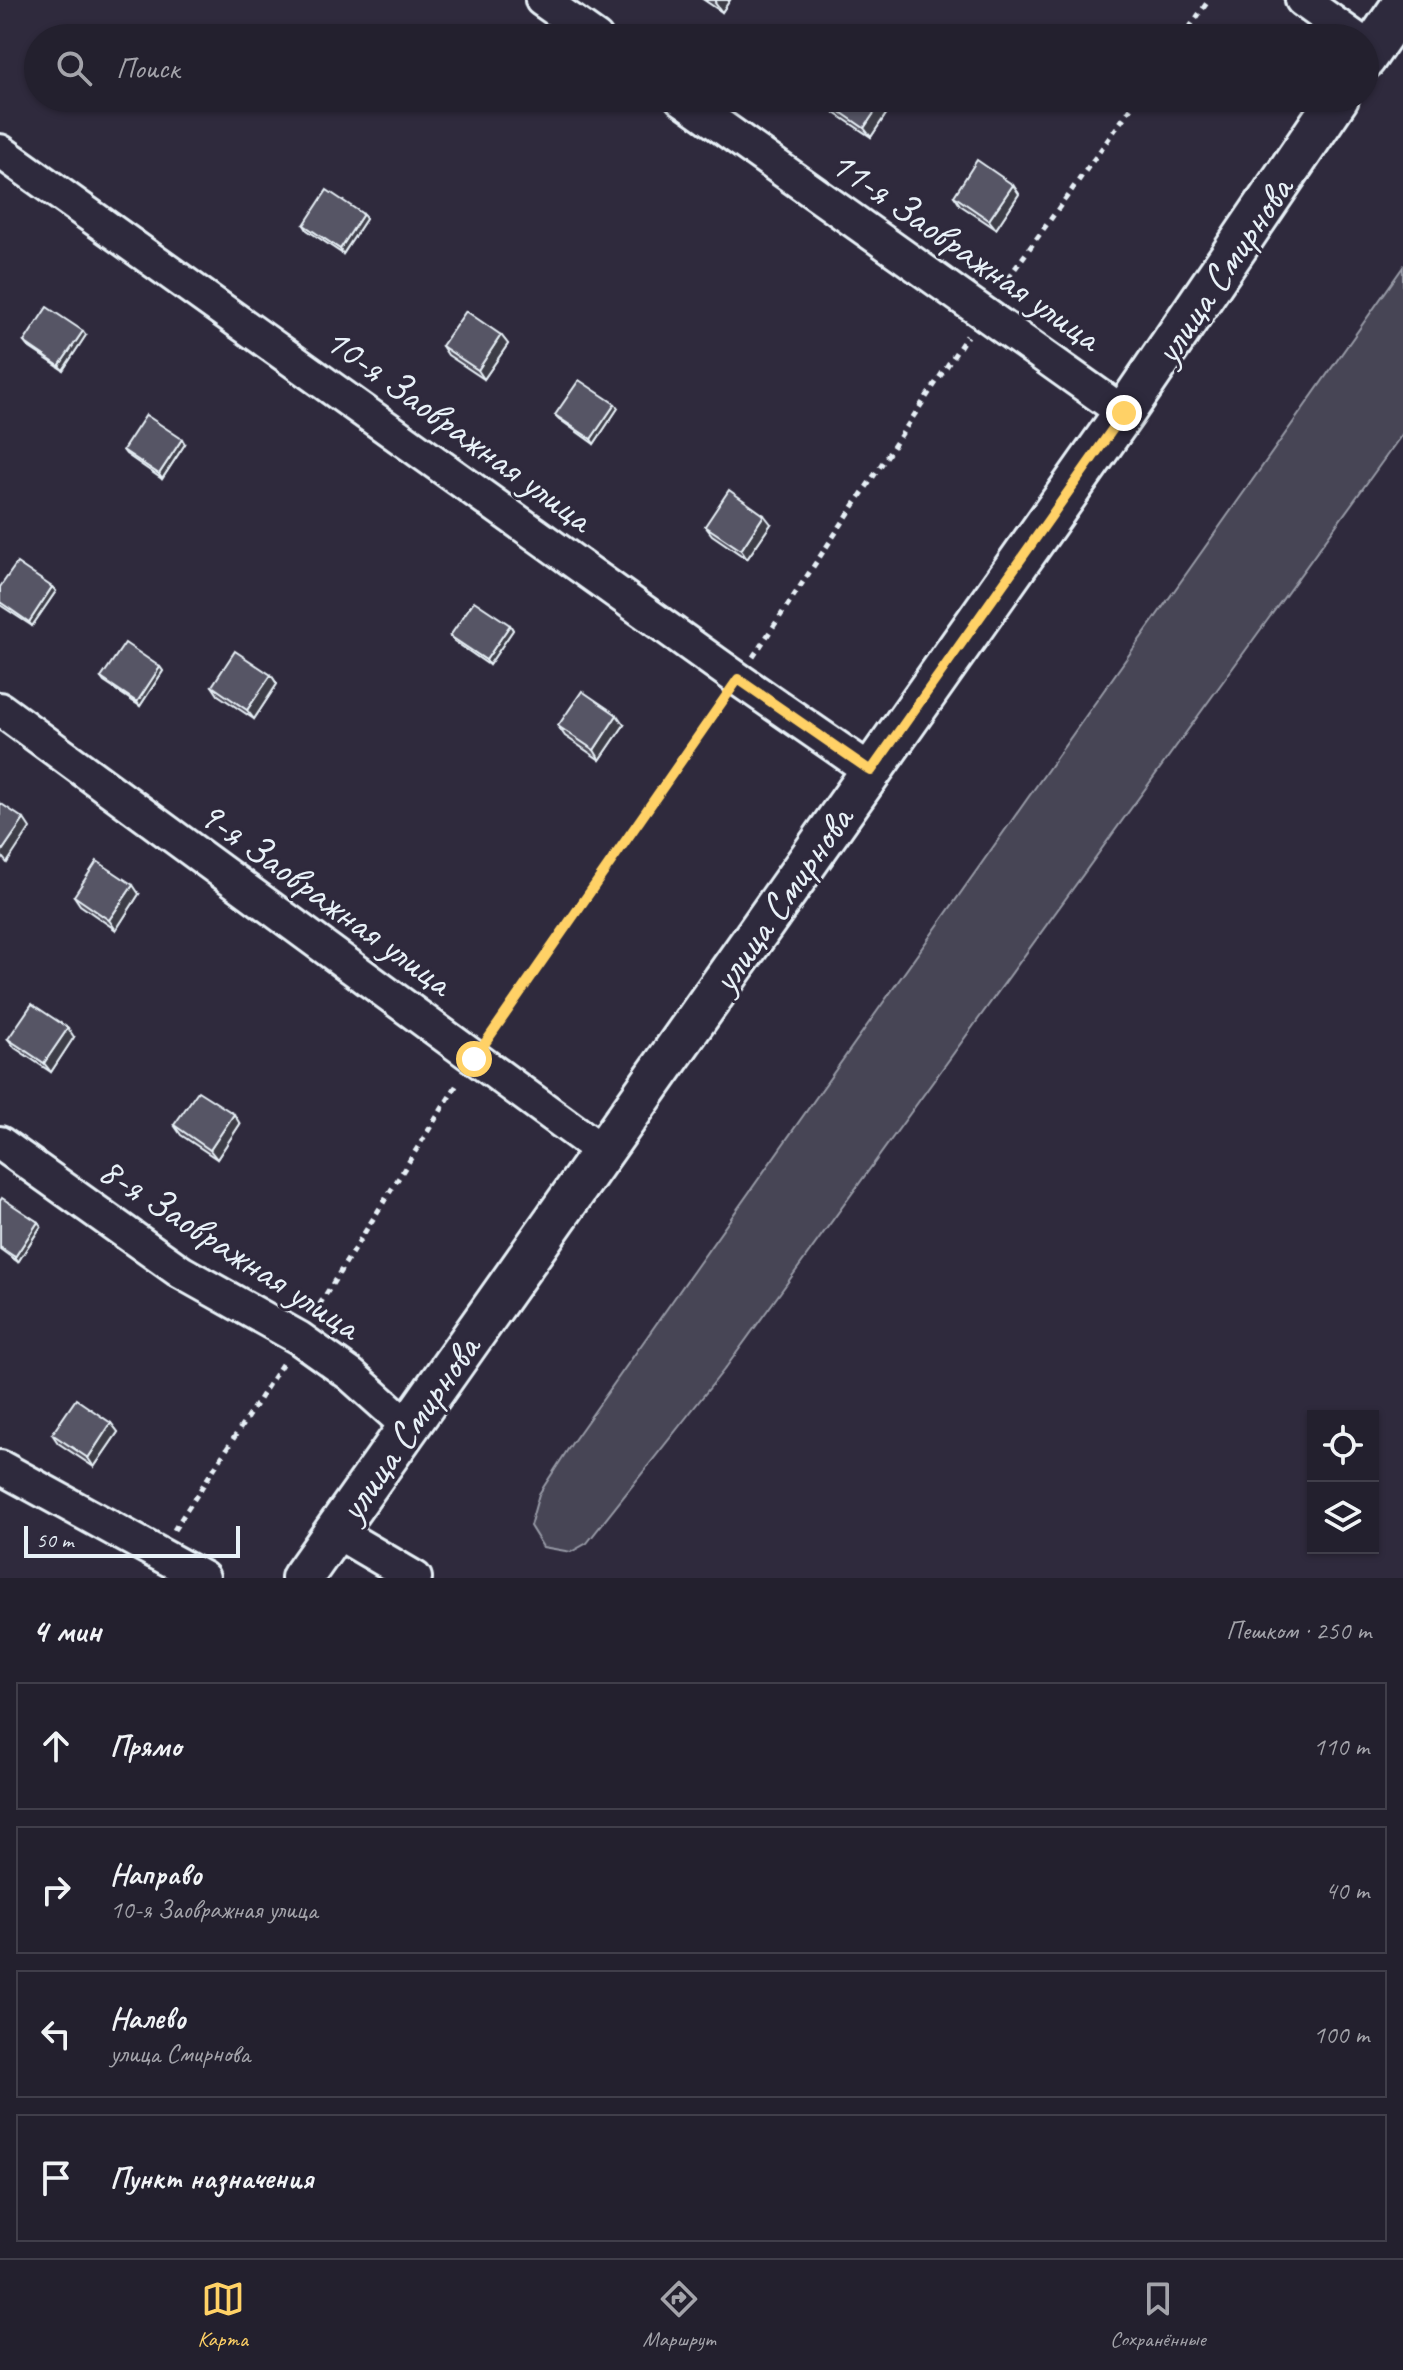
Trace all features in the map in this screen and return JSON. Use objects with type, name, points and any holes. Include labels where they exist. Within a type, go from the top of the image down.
[{"type":"main road","points":[[1379,31],[1403,4]]},
{"type":"main road","name":"улица Смирнова","points":[[302,1578],[1124,413],[1328,112]]},
{"type":"street","points":[[542,0],[576,24]]},
{"type":"street","points":[[1302,0],[1333,24]]},
{"type":"street","name":"11-я Заовражная улица","points":[[701,112],[1124,413]]},
{"type":"street","name":"10-я Заовражная улица","points":[[0,151],[871,771]]},
{"type":"street","name":"9-я Заовражная улица","points":[[0,709],[603,1152]]},
{"type":"street","name":"8-я Заовражная улица","points":[[0,1143],[181,1272],[299,1338],[351,1375],[409,1427]]},
{"type":"street","points":[[0,1467],[203,1578]]},
{"type":"street","points":[[335,1531],[415,1578]]},
{"type":"path","points":[[1192,24],[1209,0]]},
{"type":"path","points":[[158,1553],[299,1338],[474,1059],[738,679],[983,313],[1128,112]]},
{"type":"shaded area","points":[[1403,267],[1403,433],[727,1366],[587,1543],[571,1552],[543,1547],[530,1526],[539,1494],[572,1443]]},
{"type":"building","points":[[841,112],[875,112],[864,128]]},
{"type":"building","points":[[977,160],[1013,185],[989,220],[954,196]]},
{"type":"building","points":[[327,190],[363,214],[340,249],[304,225]]},
{"type":"building","points":[[47,307],[83,331],[59,366],[24,342]]},
{"type":"building","points":[[466,311],[501,335],[478,370],[442,346]]},
{"type":"building","points":[[579,380],[615,404],[591,439],[555,415]]},
{"type":"building","points":[[146,415],[182,439],[159,474],[123,450]]},
{"type":"building","points":[[729,490],[764,515],[741,550],[705,526]]},
{"type":"building","points":[[17,563],[52,587],[29,622],[0,602],[0,587]]},
{"type":"building","points":[[474,601],[510,625],[486,660],[450,636]]},
{"type":"building","points":[[125,643],[160,667],[137,702],[101,678]]},
{"type":"building","points":[[235,651],[271,675],[247,710],[212,686]]},
{"type":"building","points":[[582,691],[617,715],[594,750],[558,726]]},
{"type":"building","points":[[0,803],[24,819],[0,854]]},
{"type":"building","points":[[97,861],[133,885],[109,920],[74,896]]},
{"type":"building","points":[[32,1004],[68,1028],[44,1063],[8,1039]]},
{"type":"building","points":[[198,1091],[234,1114],[210,1150],[174,1125]]},
{"type":"building","points":[[2,1198],[38,1222],[15,1257],[0,1247]]},
{"type":"building","points":[[76,1399],[111,1423],[88,1458],[52,1434]]},
{"type":"route","points":[[474,1059],[738,679],[871,771],[1124,413]]}]
